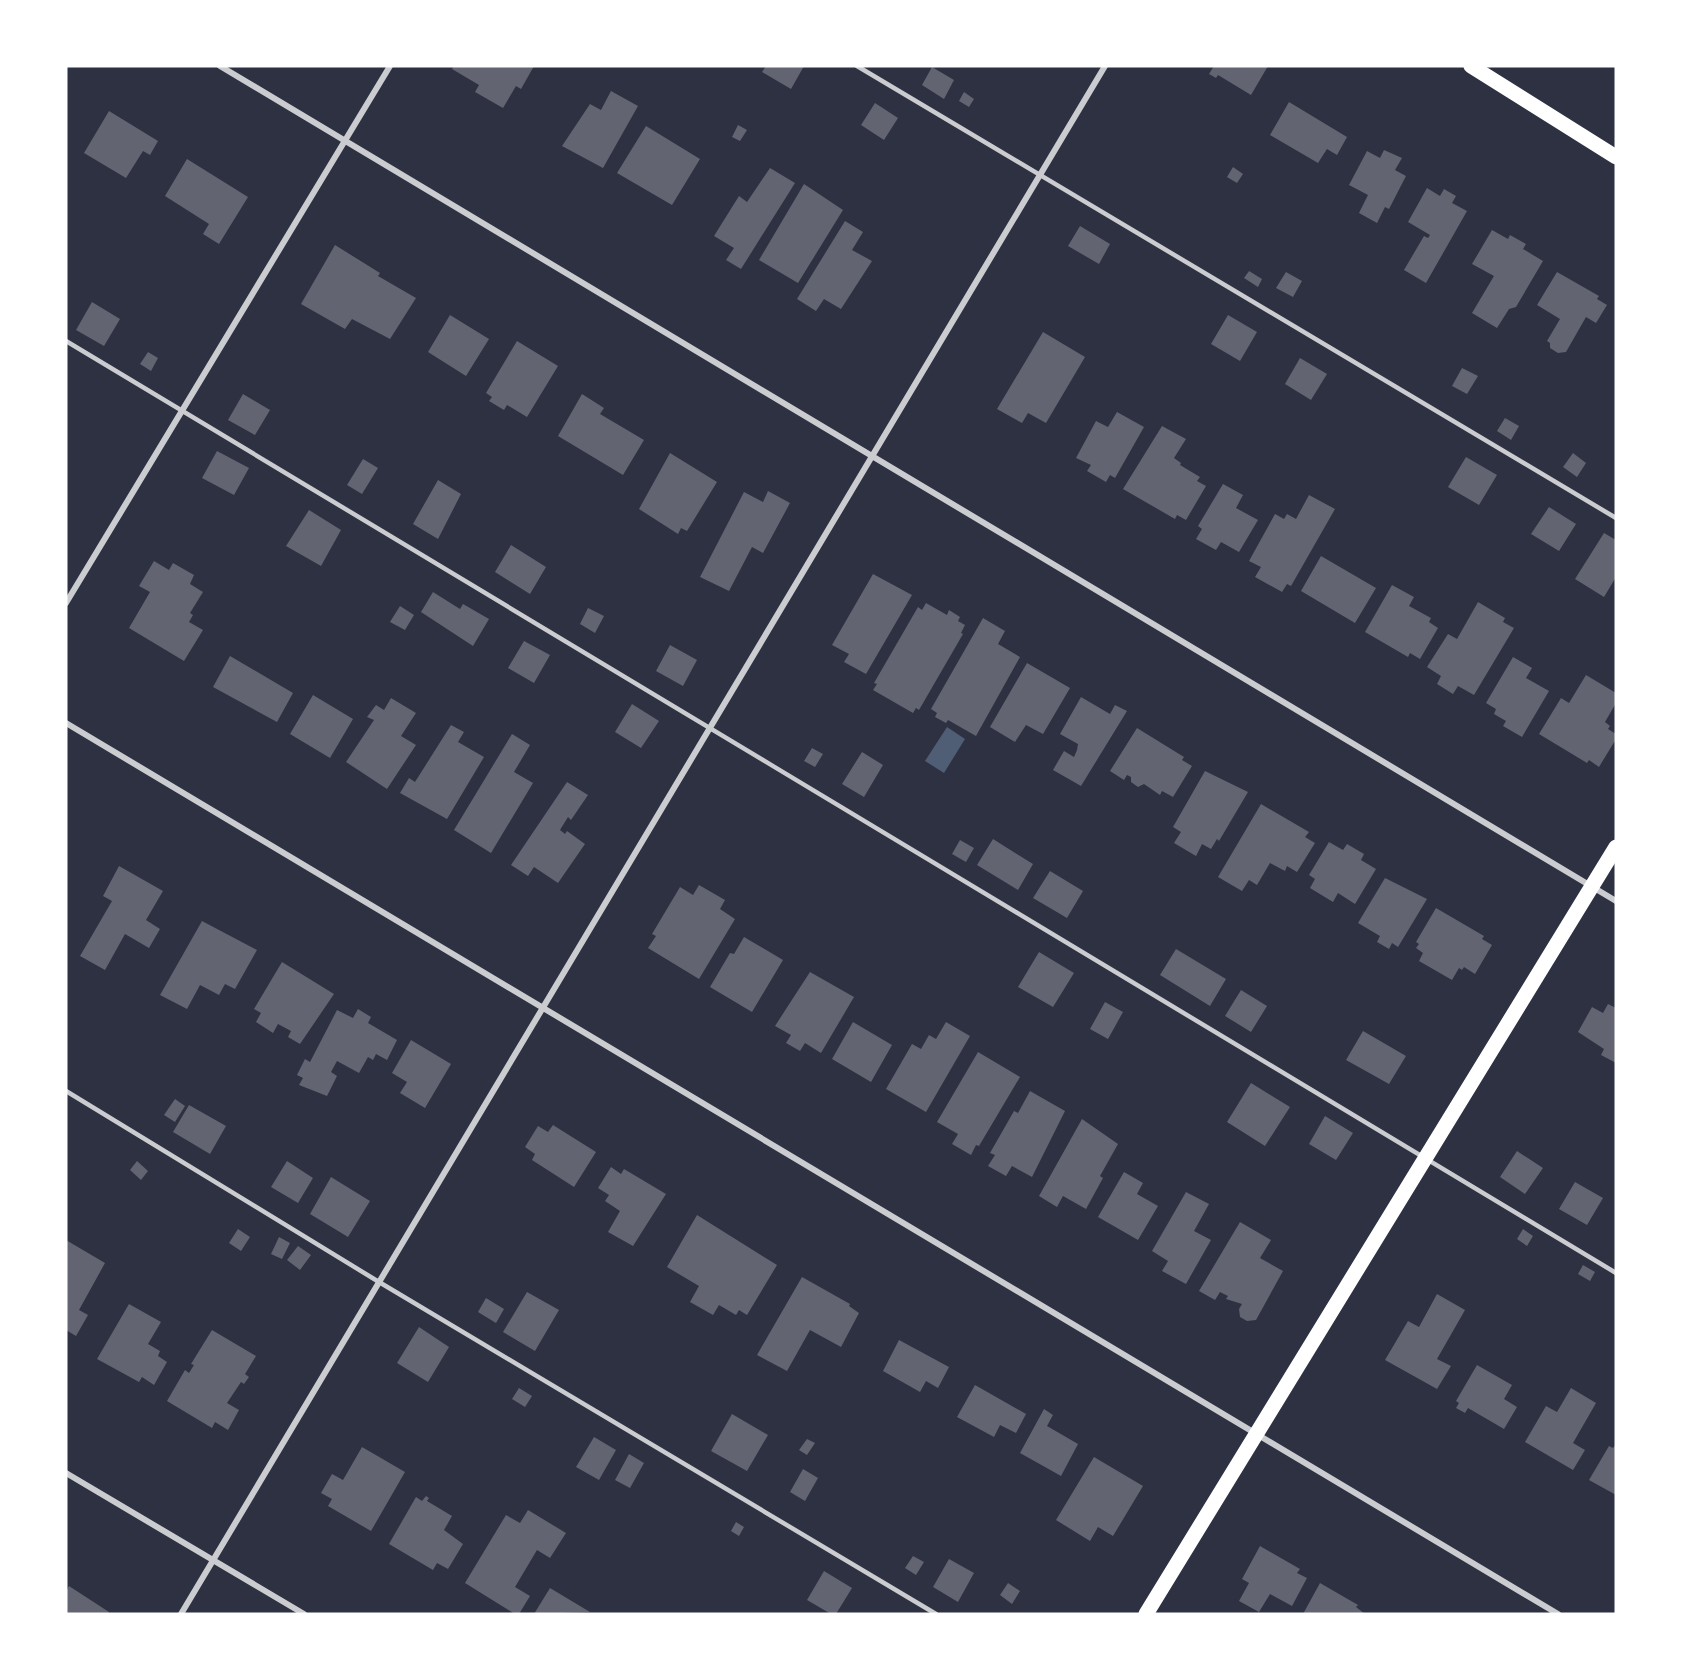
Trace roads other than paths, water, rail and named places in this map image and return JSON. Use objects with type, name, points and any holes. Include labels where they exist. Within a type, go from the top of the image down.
[{"type":"main road","points":[[1471,66],[1616,157]]},
{"type":"main road","points":[[1146,1614],[1616,847]]},
{"type":"street","points":[[220,66],[1616,901]]},
{"type":"street","points":[[66,603],[390,66]]},
{"type":"street","points":[[181,1614],[1106,66]]},
{"type":"street","points":[[66,723],[1558,1614]]},
{"type":"street","points":[[66,1473],[304,1614]]},
{"type":"lane","points":[[857,66],[1616,518]]},
{"type":"lane","points":[[66,341],[1616,1273]]},
{"type":"lane","points":[[66,1091],[379,1282],[936,1614]]},
{"type":"water","points":[[947,727],[965,739],[944,773],[925,761]]}]
